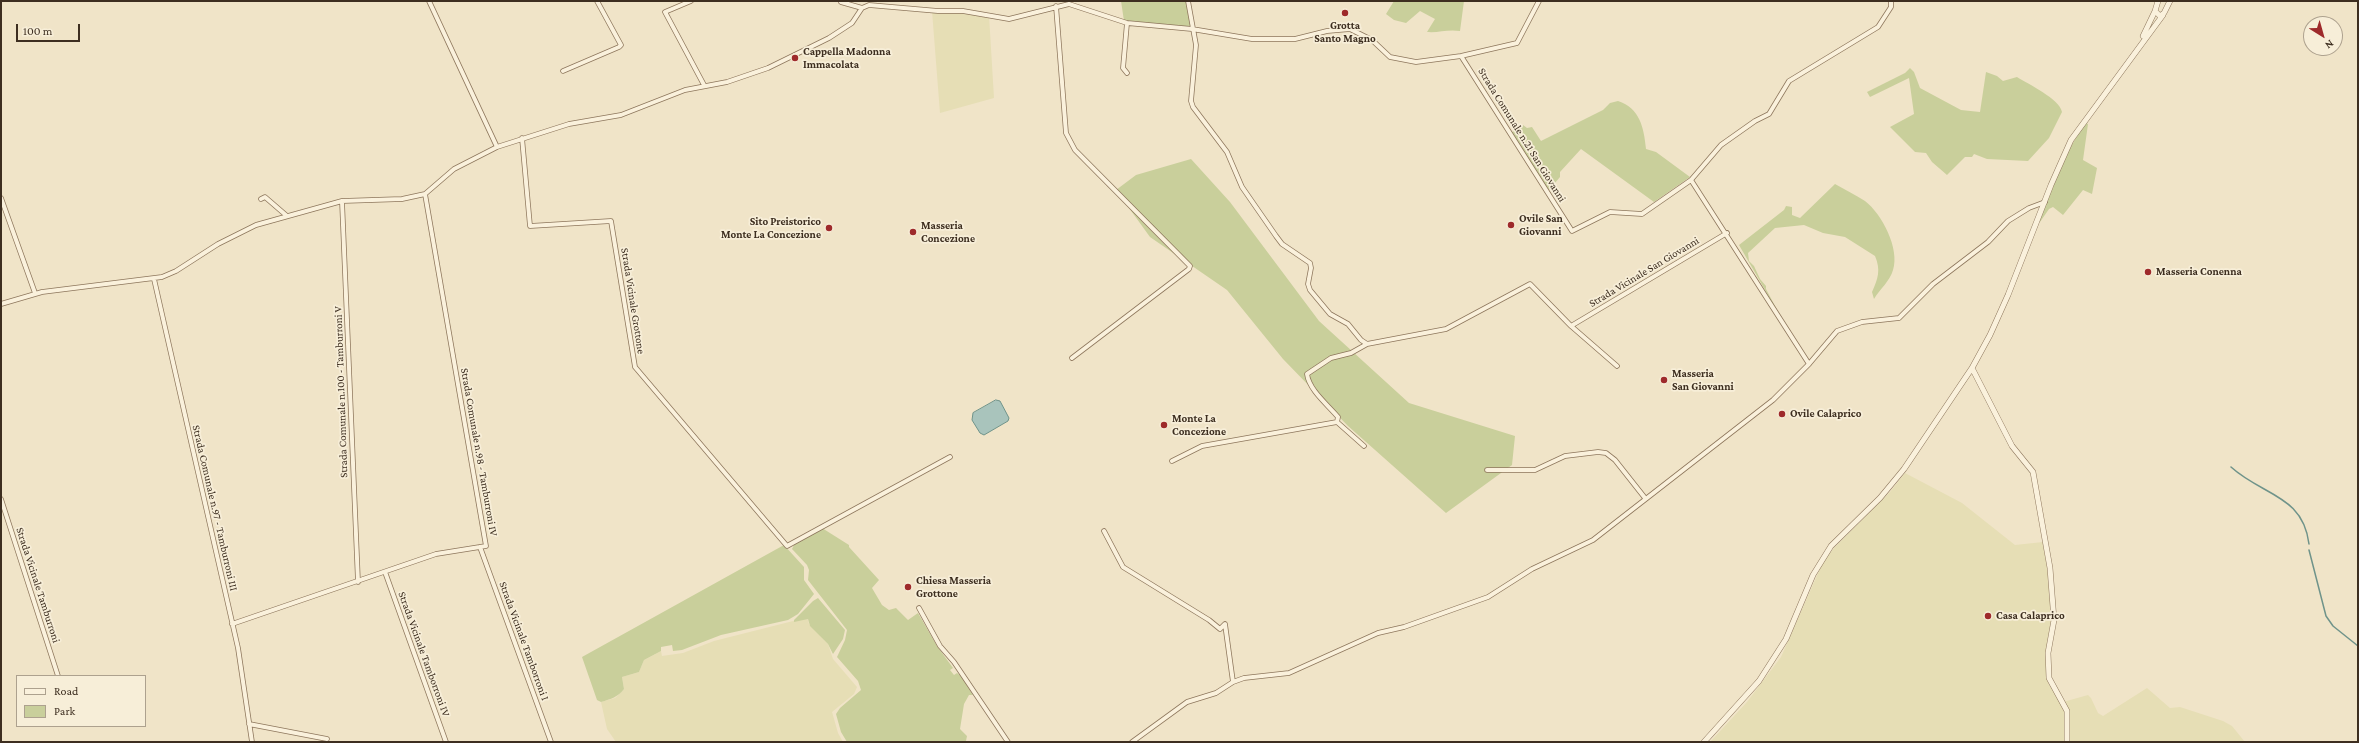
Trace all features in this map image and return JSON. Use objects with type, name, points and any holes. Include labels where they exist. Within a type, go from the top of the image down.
[{"type":"street","points":[[429,1],[497,147]]},
{"type":"street","points":[[563,71],[619,47],[621,44],[597,1]]},
{"type":"street","points":[[691,1],[665,12],[704,85]]},
{"type":"street","points":[[1188,1],[1196,45],[1191,101],[1193,107],[1227,152],[1242,187],[1276,236],[1282,244],[1310,263],[1311,268],[1308,284],[1310,290],[1330,314],[1348,324],[1367,344]]},
{"type":"street","points":[[1,304],[34,293],[154,279],[176,272],[218,244],[245,229],[342,201],[402,199],[425,194],[454,169],[497,147],[570,124],[620,115],[704,85],[727,82],[768,68],[807,50],[852,23],[862,8],[869,5],[938,11],[963,11],[1008,19],[1068,2],[1127,23],[1192,29],[1252,39],[1288,39],[1350,29],[1372,40],[1390,57],[1416,62],[1461,56],[1517,43],[1529,23],[1538,1]]},
{"type":"street","name":"Strada Comunale n.21 San Giovanni","points":[[1461,56],[1572,231],[1610,212],[1642,214],[1692,180],[1721,145],[1755,121],[1769,114],[1789,81],[1878,26],[1891,7],[1891,1]]},
{"type":"street","points":[[2138,46],[2155,11],[2158,1]]},
{"type":"street","points":[[1704,742],[1759,681],[1786,639],[1813,575],[1831,546],[1880,498],[1904,470],[1972,368],[1990,336],[2046,202],[2061,160],[2071,140],[2138,46],[2163,15],[2170,1]]},
{"type":"street","points":[[841,2],[862,8]]},
{"type":"street","points":[[1056,6],[1066,133],[1075,150],[1190,266],[1189,269],[1072,358]]},
{"type":"street","points":[[2155,11],[2158,16],[2163,15]]},
{"type":"street","points":[[1127,23],[1123,68],[1128,73]]},
{"type":"street","name":"Strada Vicinale Grottone","points":[[522,138],[530,226],[611,221],[635,367],[787,546],[950,457]]},
{"type":"street","points":[[1692,180],[1810,364]]},
{"type":"street","name":"Strada Comunale n.98 - Tamburroni IV","points":[[232,624],[436,554],[486,546],[425,194]]},
{"type":"street","points":[[262,199],[265,197],[287,216]]},
{"type":"street","points":[[1,198],[34,293]]},
{"type":"street","name":"Strada Comunale n.100 - Tamburroni V","points":[[342,201],[358,581]]},
{"type":"street","points":[[1132,742],[1187,702],[1216,693],[1233,682],[1244,678],[1289,673],[1378,633],[1404,628],[1488,597],[1532,570],[1593,540],[1645,498],[1773,400],[1810,364],[1837,331],[1862,322],[1899,318],[1933,284],[1988,242],[2008,221],[2029,208],[2046,202]]},
{"type":"street","name":"Strada Vicinale San Giovanni","points":[[1571,326],[1727,233]]},
{"type":"street","name":"Strada Comunale n.97 - Tamburroni III","points":[[154,279],[238,648],[252,742]]},
{"type":"street","points":[[1364,446],[1338,422],[1338,417],[1313,389],[1307,374],[1331,358],[1361,348],[1367,344],[1446,329],[1530,284],[1571,326],[1616,366]]},
{"type":"street","points":[[1972,368],[2012,446],[2028,465],[2035,478],[2050,568],[2053,612],[2048,653],[2049,678],[2067,711],[2067,742]]},
{"type":"street","points":[[1172,461],[1202,446],[1338,422]]},
{"type":"street","points":[[1487,470],[1535,470],[1565,456],[1598,452],[1606,453],[1615,460],[1645,498]]},
{"type":"street","name":"Strada Vicinale Tamburroni","points":[[1,499],[58,675]]},
{"type":"street","points":[[1104,531],[1123,567],[1210,620],[1220,629],[1225,624],[1233,682]]},
{"type":"street","name":"Strada Vicinale Tamborroni I","points":[[480,547],[551,742]]},
{"type":"street","name":"Strada Vicinale Tamborroni IV","points":[[385,572],[446,742]]},
{"type":"street","points":[[919,608],[940,646],[954,662],[1008,742]]},
{"type":"street","points":[[250,724],[327,739]]},
{"type":"shaded area","points":[[932,11],[963,11],[989,15],[994,98],[940,113]]},
{"type":"shaded area","points":[[1905,473],[1962,503],[2015,545],[2043,542],[2050,587],[2051,621],[2047,645],[2047,678],[2049,685],[2067,711],[2063,702],[2088,695],[2098,713],[2103,716],[2147,688],[2170,708],[2180,707],[2223,721],[2232,726],[2245,742],[1710,742],[1747,702],[1781,657],[1823,562],[1834,548],[1890,492]]},
{"type":"shaded area","points":[[805,618],[808,619],[809,624],[828,644],[833,659],[857,687],[854,694],[832,712],[838,733],[843,742],[616,742],[607,729],[601,702],[615,698],[624,689],[622,677],[639,672],[644,660],[661,651],[662,656],[683,653],[714,641]]},
{"type":"green space","points":[[1121,1],[1187,1],[1192,29],[1124,21]]},
{"type":"green space","points":[[1394,1],[1464,1],[1460,31],[1451,30],[1427,32],[1435,19],[1420,11],[1406,23],[1394,20],[1386,14]]},
{"type":"green space","points":[[1910,68],[1914,72],[1920,88],[1961,110],[1980,112],[1986,72],[1997,76],[2003,81],[2017,77],[2050,97],[2060,107],[2062,112],[2049,138],[2028,161],[1987,159],[1974,154],[1972,157],[1965,157],[1947,175],[1932,162],[1926,153],[1915,152],[1890,127],[1914,114],[1909,78],[1870,97],[1867,92],[1905,73]]},
{"type":"green space","points":[[1618,101],[1631,108],[1640,120],[1646,149],[1656,152],[1690,177],[1654,202],[1581,149],[1560,172],[1560,177],[1549,190],[1529,164],[1511,133],[1523,125],[1527,128],[1532,127],[1541,141],[1603,110],[1610,103]]},
{"type":"green space","points":[[2085,123],[2088,124],[2083,160],[2097,168],[2092,194],[2083,190],[2063,215],[2053,207],[2049,209],[2040,222],[2038,221],[2061,163]]},
{"type":"green space","points":[[1191,159],[1230,202],[1319,321],[1409,403],[1515,436],[1512,465],[1446,513],[1348,426],[1283,359],[1227,290],[1150,237],[1116,190],[1136,175]]},
{"type":"green space","points":[[1835,184],[1865,201],[1878,214],[1892,242],[1895,262],[1892,274],[1874,299],[1872,292],[1876,283],[1878,270],[1875,256],[1845,237],[1823,233],[1804,225],[1775,228],[1748,253],[1749,261],[1754,266],[1760,279],[1766,286],[1766,289],[1783,321],[1739,245],[1784,210],[1786,206],[1792,207],[1792,215],[1800,218]]},
{"type":"green space","points":[[822,528],[849,545],[849,547],[879,580],[872,588],[882,605],[889,610],[896,608],[908,620],[918,613],[937,646],[953,668],[950,670],[954,675],[957,673],[962,677],[973,695],[969,695],[964,704],[960,729],[967,736],[966,741],[847,742],[841,732],[836,714],[840,708],[861,690],[858,681],[837,657],[845,640],[847,630],[808,580],[809,570],[807,565],[792,549],[795,543]]},
{"type":"green space","points":[[784,545],[804,567],[804,580],[814,594],[798,614],[788,620],[721,635],[682,650],[673,651],[672,645],[661,647],[661,651],[644,660],[639,672],[622,677],[624,689],[617,696],[601,702],[597,700],[582,657]]},
{"type":"green space","points":[[818,598],[845,630],[843,639],[833,654],[828,644],[810,626],[808,619],[794,622],[794,620],[813,601]]},
{"type":"water","points":[[996,400],[1000,401],[1009,418],[1008,421],[984,435],[980,433],[972,420],[973,413]]},
{"type":"waterway","points":[[2231,467],[2243,477],[2280,498],[2290,506],[2299,515],[2305,528],[2309,544]]},
{"type":"waterway","points":[[2309,550],[2326,616],[2333,626],[2358,646]]},
{"type":"place","name":"Grotta Santo Magno","points":[[1345,13]]},
{"type":"place","name":"Cappella Madonna Immacolata","points":[[795,58]]},
{"type":"place","name":"Ovile San Giovanni","points":[[1511,225]]},
{"type":"place","name":"Sito Preistorico Monte La Concezione","points":[[829,228]]},
{"type":"place","name":"Masseria Concezione","points":[[913,232]]},
{"type":"place","name":"Masseria Conenna","points":[[2148,272]]},
{"type":"place","name":"Masseria San Giovanni","points":[[1664,380]]},
{"type":"place","name":"Ovile Calaprico","points":[[1782,414]]},
{"type":"place","name":"Monte La Concezione","points":[[1164,425]]},
{"type":"place","name":"Chiesa Masseria Grottone","points":[[908,587]]},
{"type":"place","name":"Casa Calaprico","points":[[1988,616]]}]
